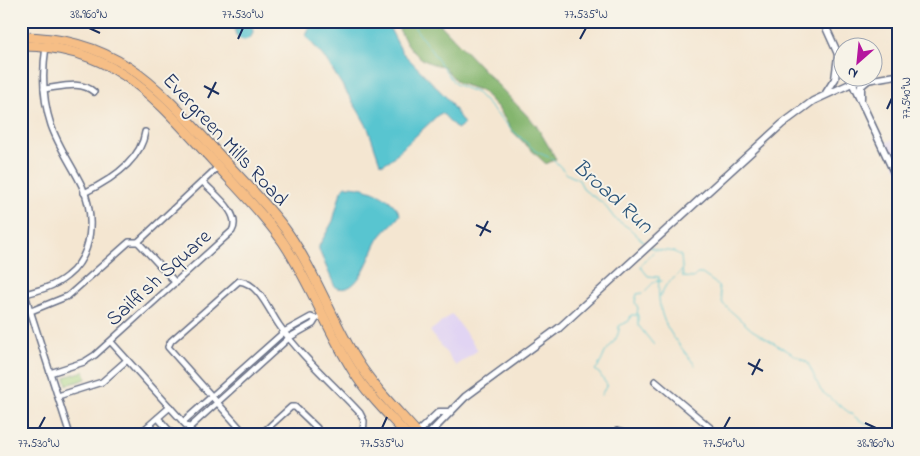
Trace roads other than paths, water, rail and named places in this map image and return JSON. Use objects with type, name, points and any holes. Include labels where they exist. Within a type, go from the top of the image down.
[{"type":"main road","name":"Evergreen Mills Road","points":[[21,37],[46,43],[96,60],[139,84],[157,100],[284,243],[359,379],[407,435]]},
{"type":"main road","name":"Evergreen Mills Road","points":[[21,46],[46,43],[74,43],[101,52],[132,68],[155,85],[279,221],[298,249],[323,315],[371,381],[418,434]]},
{"type":"street","points":[[823,21],[832,41]]},
{"type":"street","points":[[23,295],[49,286],[67,276],[83,256],[91,229],[84,193],[51,125],[44,88],[43,69],[46,43]]},
{"type":"street","points":[[882,77],[899,75]]},
{"type":"street","points":[[825,94],[832,84]]},
{"type":"street","points":[[44,88],[79,85],[88,87],[94,92]]},
{"type":"street","points":[[428,435],[446,418],[448,412],[559,328],[775,129],[802,108],[836,88]]},
{"type":"street","points":[[855,88],[899,184]]},
{"type":"street","points":[[861,88],[862,104]]},
{"type":"street","points":[[84,193],[111,179],[121,170],[139,147],[144,139],[145,132]]},
{"type":"street","points":[[31,311],[64,299],[125,245],[138,242],[218,167]]},
{"type":"street","name":"Sailfish Square","points":[[50,373],[84,362],[111,342],[235,226],[234,216],[204,182]]},
{"type":"street","points":[[138,242],[176,283]]},
{"type":"street","points":[[246,435],[169,350],[169,344],[230,287],[239,281],[251,286],[265,302],[284,332],[360,413],[364,421],[364,435]]},
{"type":"street","points":[[21,282],[23,295],[31,311],[70,435]]},
{"type":"street","points":[[183,422],[284,332],[311,317],[323,315]]},
{"type":"street","points":[[189,428],[290,337],[313,324],[323,315]]},
{"type":"street","points":[[111,342],[195,435]]},
{"type":"street","points":[[58,396],[102,382],[127,360]]},
{"type":"street","points":[[655,381],[719,435]]},
{"type":"street","points":[[138,435],[170,407]]},
{"type":"street","points":[[260,435],[291,407],[295,407],[317,428],[318,430],[314,435]]},
{"type":"street","points":[[418,434],[439,412],[448,412]]},
{"type":"street","points":[[158,418],[173,435]]},
{"type":"street","points":[[606,435],[617,431],[631,435]]},
{"type":"water","points":[[312,21],[386,21],[402,52],[447,98],[464,124],[457,129],[442,113],[390,160],[383,164],[380,163],[368,128],[359,112],[327,61],[306,36]]},
{"type":"water","points":[[244,22],[250,25],[253,31],[250,37],[244,40],[238,37],[235,31],[238,25]]},
{"type":"water","points":[[346,186],[354,186],[377,193],[391,202],[400,214],[380,237],[358,280],[344,289],[335,287],[319,246],[333,221],[341,191]]},
{"type":"waterway","name":"Broad Run","points":[[410,21],[455,84],[477,93],[511,129],[537,152],[553,159],[567,174],[579,180],[584,190],[603,203],[615,219],[629,228],[647,245]]},
{"type":"waterway","name":"Broad Run","points":[[650,247],[677,253],[681,256],[683,277],[693,278],[697,274],[702,274],[718,285],[723,304],[752,330],[808,363],[821,391],[859,420],[892,435]]},
{"type":"waterway","points":[[655,250],[640,266],[648,276],[659,277],[660,304],[666,325],[695,365]]},
{"type":"waterway","points":[[660,296],[666,285],[682,271]]},
{"type":"waterway","points":[[637,314],[638,308],[635,302],[637,294],[643,293],[655,281],[662,281]]},
{"type":"waterway","points":[[601,395],[607,385],[595,370],[617,336],[619,326],[629,321],[631,315],[638,315],[638,325],[654,345]]}]
